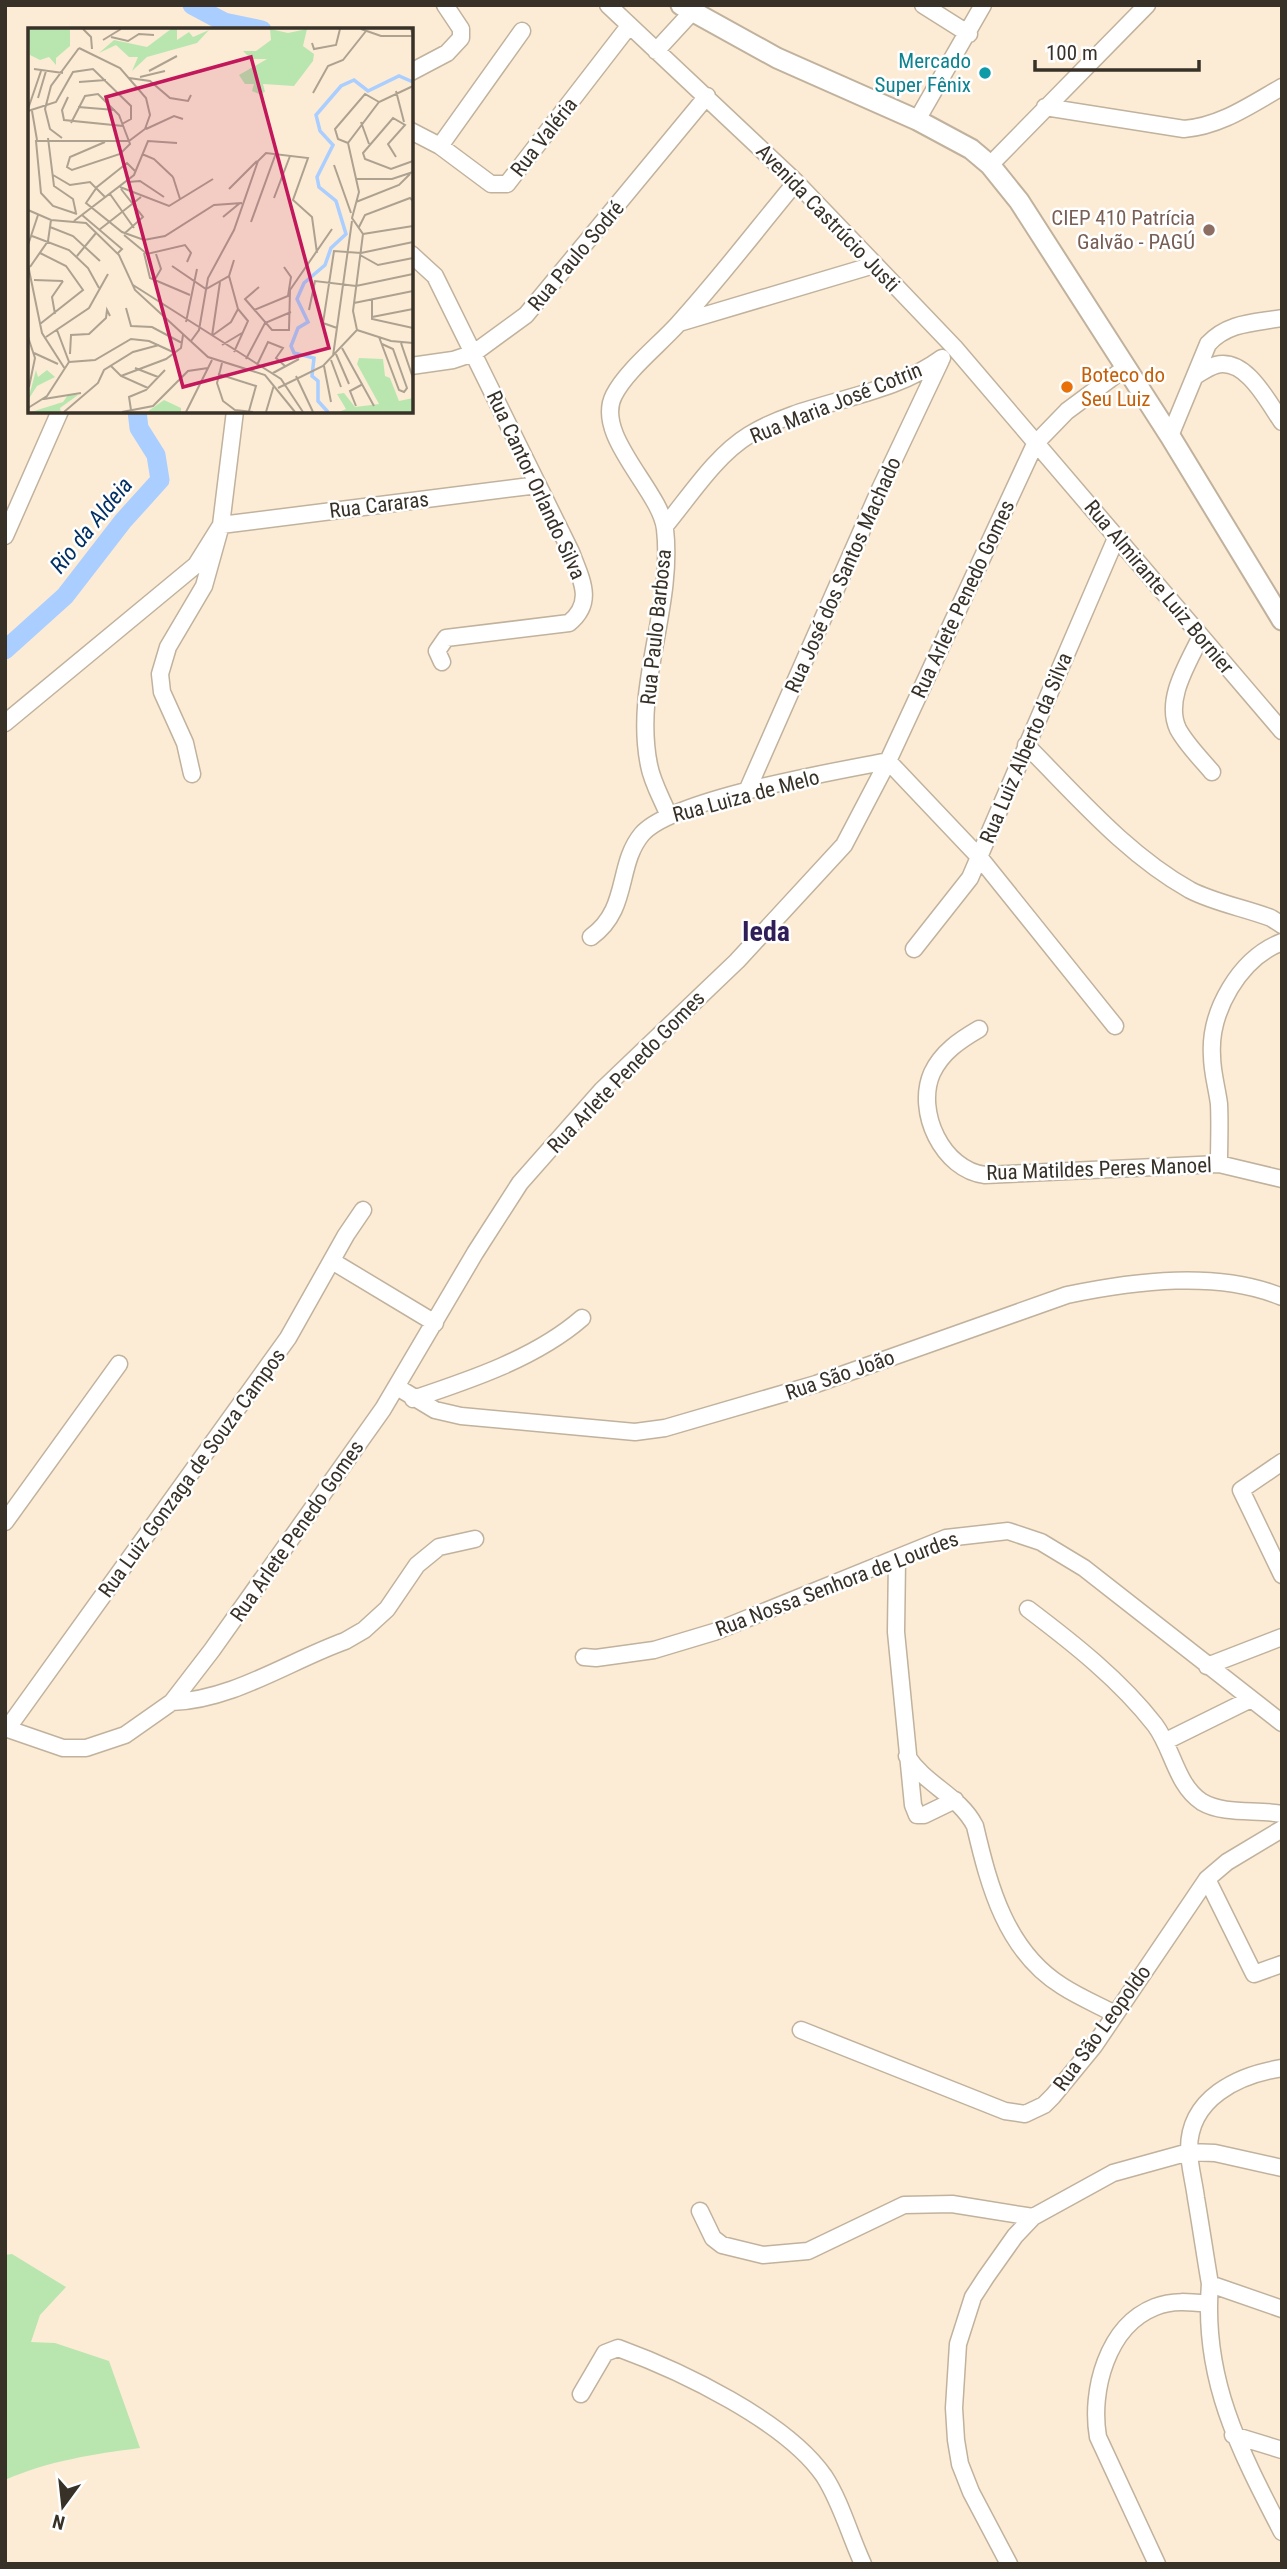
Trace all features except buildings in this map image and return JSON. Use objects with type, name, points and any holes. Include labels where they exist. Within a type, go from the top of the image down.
[{"type":"main road","points":[[686,9],[777,58],[917,120],[971,149],[990,165],[1019,201],[1170,436],[1282,620]]},
{"type":"street","points":[[413,71],[447,52],[461,38],[461,29],[445,5]]},
{"type":"street","name":"Avenida Castrúcio Justi","points":[[608,5],[796,182],[954,347],[1035,444]]},
{"type":"street","points":[[923,5],[969,34]]},
{"type":"street","points":[[917,120],[969,34],[983,5]]},
{"type":"street","points":[[990,165],[1147,5]]},
{"type":"street","points":[[656,51],[686,9]]},
{"type":"street","name":"Rua Valéria","points":[[413,132],[440,146],[491,184],[507,184],[629,26]]},
{"type":"street","points":[[440,146],[523,32]]},
{"type":"street","points":[[1045,107],[1161,126],[1198,128],[1223,121],[1282,87]]},
{"type":"street","name":"Rua Paulo Sodré","points":[[413,366],[453,360],[474,353],[512,327],[540,301],[707,96]]},
{"type":"street","name":"Rua Paulo Barbosa","points":[[668,814],[649,768],[645,740],[653,649],[666,570],[665,526],[612,428],[610,404],[622,384],[680,323],[796,182]]},
{"type":"street","name":"Rua Cantor Orlando Silva","points":[[413,256],[435,276],[571,552],[585,590],[585,603],[579,614],[569,623],[446,638],[437,651],[442,662]]},
{"type":"street","points":[[680,323],[874,265]]},
{"type":"street","points":[[1170,436],[1208,344],[1217,334],[1255,321],[1281,320]]},
{"type":"street","name":"Rua Maria José Cotrin","points":[[665,526],[728,452],[748,436],[787,419],[892,385],[941,360],[954,347]]},
{"type":"street","name":"Rua José dos Santos Machado","points":[[747,791],[880,489],[941,360]]},
{"type":"street","points":[[1195,376],[1215,365],[1235,367],[1246,374],[1282,422]]},
{"type":"street","name":"Rua Arlete Penedo Gomes","points":[[6,1728],[63,1748],[86,1748],[125,1735],[172,1702],[212,1650],[397,1387],[520,1183],[602,1090],[737,961],[844,845],[888,761],[1035,444],[1067,411],[1125,368]]},
{"type":"street","points":[[5,536],[59,413]]},
{"type":"street","points":[[192,774],[185,743],[162,692],[160,674],[168,647],[204,586],[221,525],[235,413]]},
{"type":"street","name":"Rua Almirante Luiz Bornier","points":[[1035,444],[1117,536],[1282,731]]},
{"type":"street","name":"Rua Cararas","points":[[221,525],[538,485]]},
{"type":"street","points":[[5,723],[168,592],[196,565],[221,525]]},
{"type":"street","name":"Rua Luiz Alberto da Silva","points":[[914,948],[962,889],[980,858],[1026,744],[1117,536]]},
{"type":"street","points":[[1201,636],[1180,682],[1174,712],[1179,731],[1212,772]]},
{"type":"street","points":[[1026,744],[1115,834],[1161,872],[1193,891],[1272,918],[1282,925]]},
{"type":"street","points":[[888,761],[980,858],[1115,1026]]},
{"type":"street","name":"Rua Luiza de Melo","points":[[591,937],[612,917],[637,841],[648,827],[668,814],[747,791],[888,761]]},
{"type":"street","points":[[1219,1164],[1219,1105],[1211,1055],[1214,1025],[1227,993],[1245,969],[1269,947],[1282,942]]},
{"type":"street","name":"Rua Matildes Peres Manoel","points":[[979,1029],[962,1038],[939,1060],[928,1087],[929,1114],[934,1131],[961,1168],[985,1175],[1219,1164],[1282,1179]]},
{"type":"street","name":"Rua Luiz Gonzaga de Souza Campos","points":[[6,1728],[259,1381],[288,1338],[363,1210]]},
{"type":"street","points":[[332,1261],[435,1322]]},
{"type":"street","name":"Rua São João","points":[[397,1387],[435,1410],[461,1416],[635,1432],[665,1428],[817,1384],[1067,1295],[1106,1287],[1218,1280],[1254,1285],[1282,1297]]},
{"type":"street","points":[[413,1399],[550,1343],[582,1318]]},
{"type":"street","points":[[5,1522],[119,1364]]},
{"type":"street","points":[[1282,1462],[1241,1490],[1282,1575]]},
{"type":"street","name":"Rua Nossa Senhora de Lourdes","points":[[584,1657],[596,1658],[654,1650],[714,1632],[946,1538],[1008,1531],[1025,1535],[1084,1568],[1282,1723]]},
{"type":"street","points":[[172,1702],[196,1701],[226,1692],[345,1641],[364,1630],[387,1609],[418,1565],[439,1547],[475,1539]]},
{"type":"street","points":[[897,1560],[896,1632],[913,1805],[917,1815],[924,1815],[955,1800]]},
{"type":"street","points":[[1028,1609],[1128,1693],[1166,1741],[1192,1795],[1205,1804],[1282,1814]]},
{"type":"street","points":[[1207,1665],[1282,1637]]},
{"type":"street","points":[[1166,1741],[1250,1700]]},
{"type":"street","points":[[907,1756],[922,1776],[955,1800],[975,1826],[999,1912],[1023,1948],[1061,1986],[1115,2014]]},
{"type":"street","name":"Rua São Leopoldo","points":[[801,2030],[972,2100],[1025,2114],[1044,2105],[1094,2046],[1206,1879],[1227,1862],[1282,1829]]},
{"type":"street","points":[[1206,1879],[1254,1974],[1282,1964]]},
{"type":"street","points":[[1282,2068],[1244,2076],[1217,2093],[1199,2110],[1192,2124],[1189,2152],[1210,2284],[1208,2304],[1219,2390],[1233,2435],[1282,2532]]},
{"type":"street","points":[[1009,2564],[971,2492],[960,2464],[954,2408],[955,2363],[974,2297],[1015,2236],[1033,2217],[1113,2173],[1189,2152],[1215,2153],[1282,2168]]},
{"type":"street","points":[[700,2211],[713,2238],[722,2245],[763,2255],[808,2251],[904,2205],[952,2204],[1033,2217]]},
{"type":"street","points":[[1210,2284],[1282,2309]]},
{"type":"street","points":[[1157,2564],[1098,2437],[1095,2419],[1100,2379],[1108,2356],[1124,2330],[1154,2308],[1185,2301],[1208,2304]]},
{"type":"street","points":[[581,2394],[605,2353],[618,2348],[759,2416],[792,2440],[826,2479],[863,2564]]},
{"type":"street","points":[[1233,2435],[1282,2450]]},
{"type":"green space","points":[[12,2254],[66,2287],[40,2315],[31,2342],[55,2343],[109,2361],[140,2448],[54,2463],[5,2480],[5,2255]]},
{"type":"waterway","name":"Rio da Aldeia","points":[[192,5],[224,22],[252,28]]},
{"type":"waterway","name":"Rio da Aldeia","points":[[5,650],[65,596],[123,521],[160,480],[156,455],[139,428],[137,413]]},
{"type":"place","name":"Mercado Super Fênix","points":[[985,73]]},
{"type":"place","name":"CIEP 410 Patrícia Galvão - PAGÚ","points":[[1209,230]]},
{"type":"place","name":"Boteco do Seu Luiz","points":[[1067,387]]},
{"type":"district","name":"Ieda","points":[[766,931]]}]
